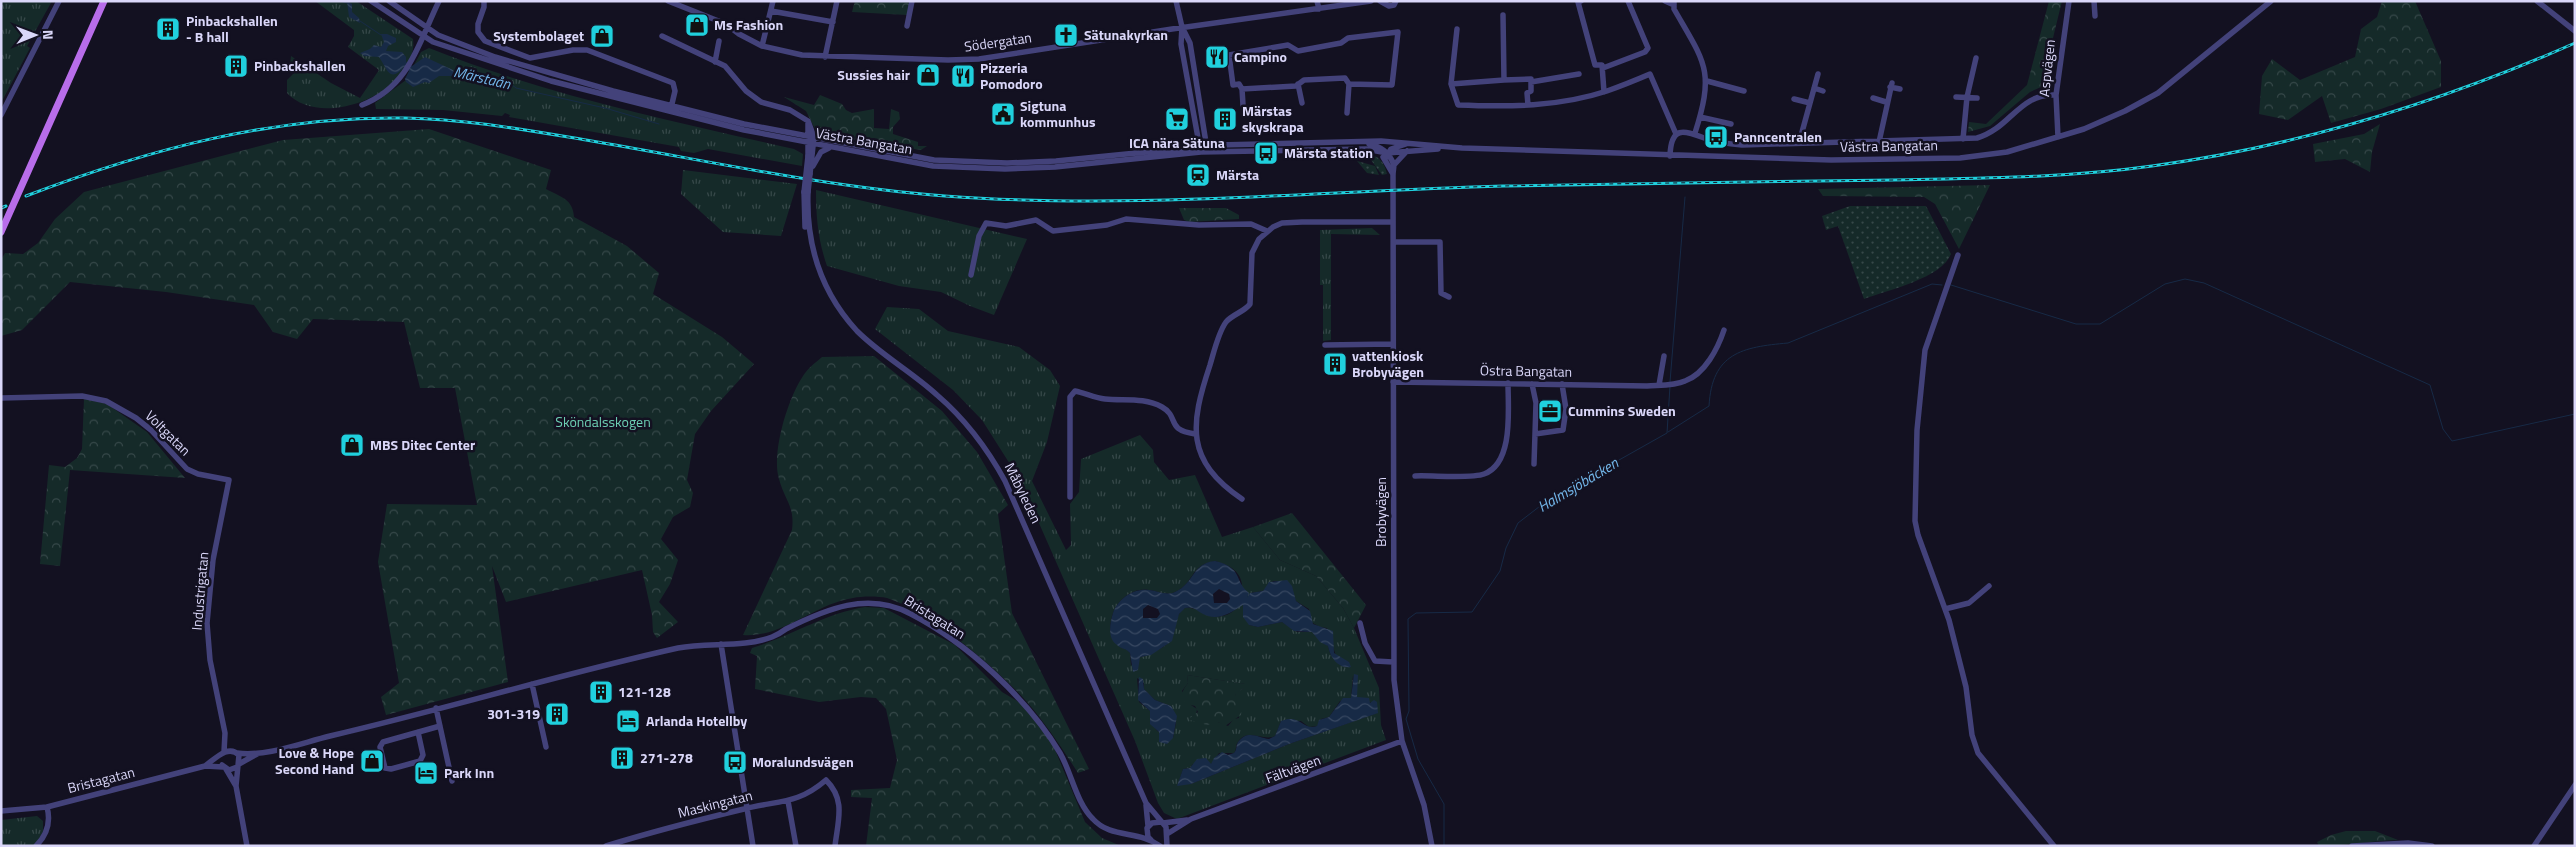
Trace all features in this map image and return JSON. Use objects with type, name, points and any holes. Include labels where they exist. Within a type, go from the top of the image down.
[{"type":"main road","points":[[1,232],[104,1]]},
{"type":"street","points":[[1,115],[58,1]]},
{"type":"street","name":"Västra Bangatan","points":[[371,1],[422,36],[442,45],[534,76],[811,145],[933,166],[1005,169],[1055,167],[1204,149],[1378,151]]},
{"type":"street","name":"Västra Bangatan","points":[[388,1],[438,35],[495,57],[671,109],[934,160],[970,162],[1056,161],[1204,149],[1397,141],[1462,148],[1670,156],[1831,160],[1960,158],[2007,152],[2058,137],[2125,112],[2158,92],[2271,1]]},
{"type":"street","points":[[362,105],[388,91],[400,80],[439,1]]},
{"type":"street","points":[[484,1],[484,7],[478,24],[478,32],[485,41],[530,58],[573,50],[594,52],[670,81],[674,87],[671,109]]},
{"type":"street","name":"Södergatan","points":[[668,1],[726,24],[738,34],[762,46],[802,55],[972,60],[1182,27],[1371,1]]},
{"type":"street","points":[[762,46],[773,1]]},
{"type":"street","points":[[825,56],[837,1]]},
{"type":"street","points":[[907,26],[912,1]]},
{"type":"street","points":[[1176,1],[1182,27],[1181,44],[1204,149]]},
{"type":"street","points":[[1317,1],[1319,9]]},
{"type":"street","points":[[1380,1],[1389,6],[1394,5],[1396,1]]},
{"type":"street","points":[[1581,1],[1578,2],[1580,13],[1595,65],[1602,65],[1603,68],[1604,92]]},
{"type":"street","points":[[1603,68],[1645,52],[1648,48],[1628,1]]},
{"type":"street","points":[[1665,1],[1674,3],[1703,60],[1707,81],[1695,133]]},
{"type":"street","name":"Aspvägen","points":[[2058,137],[2056,96],[2069,1]]},
{"type":"street","points":[[2094,1],[2095,16]]},
{"type":"street","points":[[2537,1],[2575,30]]},
{"type":"street","points":[[771,11],[833,22]]},
{"type":"street","points":[[1503,15],[1504,80]]},
{"type":"street","points":[[1457,29],[1451,84],[1458,105],[1528,105],[1604,92],[1650,74],[1676,134]]},
{"type":"street","points":[[1243,105],[1242,88],[1239,84],[1233,86],[1229,55],[1288,45],[1298,51],[1341,43],[1348,38],[1398,32],[1392,85],[1349,84]]},
{"type":"street","points":[[662,36],[715,62],[719,41]]},
{"type":"street","points":[[1963,139],[1967,97],[1976,58]]},
{"type":"street","name":"Måbyleden","points":[[715,62],[725,66],[753,97],[767,104],[790,110],[808,121],[812,157],[806,192]]},
{"type":"street","points":[[1531,82],[1579,74]]},
{"type":"street","points":[[1799,143],[1818,74]]},
{"type":"street","points":[[1242,88],[1298,84],[1304,80],[1345,78],[1349,84],[1347,113]]},
{"type":"street","points":[[1451,84],[1531,79],[1531,91],[1527,93],[1528,105]]},
{"type":"street","points":[[1707,81],[1744,91]]},
{"type":"street","points":[[1298,84],[1302,103]]},
{"type":"street","points":[[1879,142],[1891,85],[1900,89]]},
{"type":"street","points":[[1814,88],[1822,90]]},
{"type":"street","points":[[1670,156],[1671,139],[1676,134],[1685,131],[1695,133],[1706,139],[1742,145],[1963,139],[1987,135],[2003,125],[2034,97],[2056,96]]},
{"type":"street","points":[[1956,97],[1977,98]]},
{"type":"street","points":[[1872,98],[1886,102]]},
{"type":"street","points":[[1794,99],[1810,103]]},
{"type":"street","points":[[1700,117],[1731,124]]},
{"type":"street","name":"Västra Bangatan","points":[[1362,143],[1381,148],[1387,152],[1462,148]]},
{"type":"street","name":"Västra Bangatan","points":[[1387,152],[1408,143]]},
{"type":"street","points":[[812,157],[829,148]]},
{"type":"street","points":[[1387,152],[1394,165],[1407,150]]},
{"type":"street","points":[[1378,151],[1387,152]]},
{"type":"street","name":"Brobyvägen","points":[[1378,151],[1393,174]]},
{"type":"street","points":[[1385,159],[1387,152]]},
{"type":"street","name":"Måbyleden","points":[[812,157],[806,192],[804,221],[810,243],[828,289],[845,316],[880,350],[928,386],[956,413],[975,435],[998,468],[1017,506],[1146,803],[1166,827],[1167,846]]},
{"type":"street","name":"Brobyvägen","points":[[1394,165],[1392,344],[1396,710],[1402,741],[1424,805],[1432,846]]},
{"type":"street","points":[[970,275],[979,236],[986,223],[1006,226],[1036,220],[1053,231],[1107,225],[1126,219],[1199,225],[1251,224],[1267,231]]},
{"type":"street","points":[[1242,499],[1220,484],[1208,470],[1199,450],[1195,434],[1199,398],[1225,324],[1250,304],[1252,253],[1267,231],[1282,223],[1393,222]]},
{"type":"street","points":[[1394,242],[1440,242],[1441,293],[1449,297]]},
{"type":"street","points":[[1958,255],[1925,350],[1916,459],[1916,528],[1945,609],[1966,687],[1972,734],[1978,753],[2054,846]]},
{"type":"street","name":"Östra Bangatan","points":[[1393,382],[1659,385],[1684,382],[1700,370],[1717,350],[1724,330]]},
{"type":"street","points":[[1325,346],[1392,344]]},
{"type":"street","points":[[1659,385],[1664,356]]},
{"type":"street","points":[[1415,476],[1483,475],[1493,469],[1507,446],[1508,383]]},
{"type":"street","points":[[1532,384],[1536,403],[1534,464]]},
{"type":"street","points":[[1535,434],[1563,430],[1566,409],[1562,384]]},
{"type":"street","points":[[1070,497],[1072,474],[1070,397],[1075,391],[1106,399],[1138,400],[1163,407],[1176,428],[1182,432],[1195,434]]},
{"type":"street","name":"Voltgatan","points":[[1,398],[82,396],[106,401],[136,418],[151,430],[187,469],[198,474],[229,480]]},
{"type":"street","name":"Industrigatan","points":[[223,753],[225,734],[210,660],[207,623],[213,560],[229,480]]},
{"type":"street","points":[[1945,609],[1969,603],[1989,586]]},
{"type":"street","name":"Bristagatan","points":[[205,766],[223,753],[262,752],[679,648],[772,637],[830,609],[853,603],[873,602],[894,606],[911,614],[940,631],[969,654],[1022,701],[1047,731],[1063,758],[1088,814],[1102,827],[1155,843]]},
{"type":"street","points":[[1360,623],[1371,656],[1375,661],[1394,662]]},
{"type":"street","points":[[721,644],[752,846]]},
{"type":"street","points":[[532,684],[546,747]]},
{"type":"street","points":[[436,708],[452,781]]},
{"type":"street","points":[[418,732],[423,755],[420,761],[390,769],[385,768],[380,747],[383,742],[418,732],[440,726]]},
{"type":"street","name":"Industrigatan","points":[[225,734],[235,752]]},
{"type":"street","name":"Fältvägen","points":[[1162,823],[1192,819],[1402,741]]},
{"type":"street","points":[[235,752],[240,758],[236,786],[248,846]]},
{"type":"street","name":"Bristagatan","points":[[1,811],[47,807],[205,766],[225,768],[238,766],[262,752]]},
{"type":"street","points":[[223,753],[220,761],[236,786]]},
{"type":"street","name":"Maskingatan","points":[[606,846],[747,808],[788,801],[811,793],[826,780],[835,790],[840,802],[835,846]]},
{"type":"street","points":[[2534,846],[2575,784]]},
{"type":"street","points":[[788,801],[796,846]]},
{"type":"street","name":"Måbyleden","points":[[1146,803],[1148,837],[1155,843]]},
{"type":"street","points":[[36,846],[43,839],[49,824],[47,807]]},
{"type":"street","name":"Fältvägen","points":[[1166,836],[1192,819]]},
{"type":"street","points":[[1126,835],[1148,827],[1155,821],[1162,823]]},
{"type":"street","points":[[1155,843],[1166,836]]},
{"type":"street","points":[[2352,846],[2408,843],[2432,846]]},
{"type":"green space","points":[[1,1],[52,1],[27,46],[30,48],[1,103]]},
{"type":"green space","points":[[315,1],[356,1],[413,39],[411,58],[401,75],[385,89],[365,100],[344,107],[322,108],[303,104],[287,93],[287,80],[296,71],[290,66],[291,56],[331,83],[360,98],[379,70],[348,47],[354,36],[354,30]]},
{"type":"green space","points":[[855,1],[910,1],[907,15],[852,12]]},
{"type":"green space","points":[[2049,1],[2062,1],[2052,42],[2050,83],[2030,92],[1990,126],[1968,132],[1969,122],[1986,124],[2027,85]]},
{"type":"green space","points":[[2382,1],[2415,1],[2441,61],[2441,87],[2381,109],[2331,123],[2322,96],[2288,120],[2259,114],[2262,76],[2272,59],[2300,80],[2355,57],[2361,29],[2377,17]]},
{"type":"green space","points":[[429,48],[518,80],[610,106],[794,149],[803,154],[802,166],[708,149],[694,153],[681,151],[679,147],[509,117],[510,115],[505,113],[502,116],[443,110],[376,109],[375,103],[406,80],[421,52]]},
{"type":"green space","points":[[820,95],[842,104],[846,110],[852,113],[874,109],[874,128],[889,129],[891,109],[899,112],[900,119],[893,127],[893,134],[918,142],[918,146],[927,146],[921,150],[823,135],[816,131],[806,111],[784,97],[814,105]]},
{"type":"green space","points":[[2380,124],[2372,152],[2370,172],[2345,159],[2315,162],[2313,144],[2364,134]]},
{"type":"green space","name":"Sköndalsskogen","points":[[429,129],[551,170],[546,189],[569,202],[574,217],[627,246],[659,273],[653,294],[722,337],[754,364],[711,411],[695,434],[687,480],[693,493],[690,507],[673,517],[661,539],[678,560],[670,584],[659,602],[678,622],[657,638],[653,632],[652,615],[642,570],[506,602],[492,566],[508,682],[386,715],[381,697],[399,683],[378,562],[387,504],[477,505],[455,388],[420,388],[404,322],[313,319],[297,339],[273,332],[254,305],[166,292],[70,282],[22,330],[1,336],[1,260],[5,253],[23,254],[38,243],[55,219],[84,192],[283,140]]},
{"type":"green space","points":[[1355,152],[1380,159],[1387,174],[1382,175],[1371,160],[1356,157]]},
{"type":"green space","points":[[1357,161],[1375,166],[1379,175],[1367,173]]},
{"type":"green space","points":[[683,170],[797,184],[781,236],[723,232],[681,194]]},
{"type":"green space","points":[[1990,185],[1959,249],[1935,204],[1924,197],[1823,196],[1818,189]]},
{"type":"green space","points":[[816,190],[1027,239],[994,315],[941,292],[899,286],[827,266],[818,228]]},
{"type":"green space","points":[[1850,206],[1926,206],[1951,254],[1946,262],[1937,270],[1926,276],[1864,299],[1838,226],[1826,230],[1822,216]]},
{"type":"green space","points":[[1179,208],[1226,208],[1239,215],[1239,219],[1189,222],[1184,220]]},
{"type":"green space","points":[[1372,228],[1380,235],[1331,234],[1331,340],[1323,341],[1323,285],[1320,285],[1320,230]]},
{"type":"green space","points":[[887,307],[919,309],[948,331],[1019,347],[1050,370],[1060,386],[1047,442],[1032,481],[1066,550],[1071,545],[1070,504],[1079,492],[1081,459],[1140,435],[1153,450],[1154,462],[1169,480],[1195,475],[1222,537],[1253,527],[1280,560],[1316,576],[1343,608],[1354,628],[1379,688],[1381,725],[1386,740],[1177,819],[1164,813],[1158,803],[1135,741],[1020,480],[982,420],[953,390],[875,329]],"holes":[[[1215,561],[1224,564],[1240,577],[1242,583],[1240,606],[1230,614],[1220,617],[1195,609],[1185,608],[1177,618],[1171,640],[1158,650],[1140,657],[1137,663],[1131,665],[1130,653],[1117,644],[1112,636],[1110,627],[1115,608],[1127,595],[1138,590],[1165,593],[1175,592],[1186,584],[1196,570],[1207,563]],[[1273,581],[1287,581],[1296,601],[1309,609],[1311,622],[1320,627],[1327,628],[1336,656],[1349,662],[1345,667],[1338,663],[1330,653],[1328,646],[1312,632],[1297,632],[1282,622],[1258,627],[1249,625],[1250,593],[1263,591]],[[1187,675],[1245,684],[1243,689],[1235,693],[1239,718],[1234,719],[1228,726],[1218,722],[1199,722],[1193,716],[1196,715],[1197,709],[1191,705],[1182,691],[1188,683]],[[1353,675],[1357,697],[1372,703],[1377,713],[1289,744],[1191,784],[1178,784],[1183,769],[1190,768],[1193,764],[1211,764],[1219,753],[1234,753],[1237,743],[1246,736],[1275,736],[1281,721],[1301,721],[1309,727],[1317,726],[1321,719],[1329,717],[1340,701],[1351,698]],[[1137,678],[1144,683],[1144,689],[1155,700],[1171,706],[1176,723],[1173,738],[1156,729],[1150,711],[1139,702]]]},
{"type":"green space","points":[[874,356],[942,411],[977,452],[1008,505],[998,514],[1012,613],[1089,769],[1078,773],[1054,736],[1027,702],[981,658],[962,642],[922,615],[887,598],[861,597],[839,601],[772,631],[758,635],[743,635],[792,530],[792,515],[779,479],[777,455],[782,426],[797,386],[807,370],[822,357]]},
{"type":"green space","points":[[84,399],[107,404],[147,432],[185,478],[70,470],[60,566],[40,564],[49,465],[65,467],[77,458],[82,449]]},
{"type":"green space","points":[[1292,513],[1366,605],[1354,628],[1343,608],[1316,576],[1280,560],[1253,527]]},
{"type":"green space","points":[[865,607],[884,608],[955,645],[1002,692],[1022,704],[1051,740],[1085,822],[1102,838],[1121,846],[866,846],[872,798],[851,797],[851,790],[890,788],[897,760],[886,709],[876,698],[861,697],[819,702],[755,689],[757,656],[750,653],[752,648],[781,638],[821,620]]},
{"type":"green space","points":[[1187,675],[1246,684],[1246,687],[1235,694],[1242,707],[1241,715],[1225,726],[1218,722],[1207,725],[1190,720],[1198,712],[1195,706],[1187,704],[1182,696],[1188,683]]},
{"type":"green space","points":[[37,816],[43,821],[43,832],[35,845],[1,846],[1,820]]},
{"type":"green space","points":[[2346,831],[2375,831],[2398,840],[2329,846],[2319,846],[2317,842],[2331,835]]},
{"type":"water","points":[[347,1],[352,4],[352,12],[359,18],[360,23],[349,17]]},
{"type":"water","points":[[381,34],[387,34],[396,38],[396,42],[388,46],[386,51],[402,52],[406,57],[406,62],[412,66],[425,57],[453,70],[455,74],[452,76],[439,76],[429,83],[425,82],[413,87],[406,82],[405,79],[409,71],[404,67],[399,72],[392,74],[386,69],[379,57],[364,56],[360,53],[374,45],[381,47],[384,42]]},
{"type":"water","points":[[1215,561],[1230,567],[1249,593],[1247,598],[1250,593],[1263,591],[1269,582],[1287,580],[1292,586],[1296,601],[1310,611],[1313,624],[1333,631],[1334,653],[1349,662],[1351,667],[1342,666],[1335,661],[1328,646],[1320,642],[1312,632],[1294,631],[1282,622],[1258,627],[1249,625],[1243,617],[1243,605],[1219,617],[1203,614],[1192,608],[1185,608],[1179,614],[1172,641],[1151,655],[1140,657],[1138,670],[1133,672],[1130,653],[1114,642],[1111,634],[1112,617],[1118,603],[1137,591],[1149,590],[1168,594],[1175,592],[1186,584],[1197,570],[1207,563]],"holes":[[[1219,589],[1229,594],[1230,599],[1227,603],[1214,603],[1213,594]],[[1148,605],[1158,609],[1160,614],[1157,618],[1143,618],[1143,609]]]},
{"type":"water","points":[[1354,674],[1358,675],[1357,697],[1369,698],[1370,703],[1374,700],[1377,702],[1378,713],[1289,744],[1191,784],[1177,786],[1183,769],[1190,768],[1197,759],[1206,758],[1211,764],[1214,758],[1222,752],[1228,755],[1234,753],[1238,742],[1249,735],[1269,739],[1275,736],[1281,721],[1293,719],[1308,726],[1317,726],[1319,720],[1329,717],[1343,698],[1351,698]]},
{"type":"water","points":[[1139,677],[1143,679],[1144,689],[1155,700],[1171,706],[1177,716],[1173,738],[1167,744],[1159,742],[1159,732],[1150,724],[1150,711],[1138,700]]},
{"type":"waterway","name":"Märstaån","points":[[340,1],[347,3]]},
{"type":"waterway","name":"Märstaån","points":[[360,21],[381,35]]},
{"type":"waterway","name":"Märstaån","points":[[455,74],[484,82],[512,85],[516,88],[605,108],[659,124]]},
{"type":"waterway","points":[[1670,382],[1685,197]]},
{"type":"waterway","points":[[1951,285],[2076,324],[2100,324],[2165,284],[2185,279],[2204,283],[2430,385],[2443,429],[2452,441],[2575,414]]},
{"type":"waterway","points":[[1668,432],[1709,406],[1711,388],[1716,374],[1732,356],[1757,347],[1788,343],[1932,284],[1942,285]]},
{"type":"waterway","name":"Halmsjöbäcken","points":[[1444,846],[1444,804],[1418,759],[1406,719],[1409,711],[1408,619],[1416,613],[1472,612],[1500,571],[1506,548],[1518,523],[1548,500],[1667,433],[1670,386]]},
{"type":"railway","points":[[26,196],[72,179],[165,150],[260,129],[356,119],[405,118],[451,120],[518,129],[810,180],[900,192],[1015,200],[1154,200],[1503,186],[1893,180],[2055,175],[2152,166],[2261,147],[2315,134],[2368,120],[2472,85],[2575,43]]},
{"type":"railway","points":[[1,208],[6,206]]},
{"type":"place","name":"Ms Fashion","points":[[697,25]]},
{"type":"place","name":"Pinbackshallen - B hall","points":[[168,29]]},
{"type":"place","name":"Sätunakyrkan","points":[[1066,35]]},
{"type":"place","name":"Systembolaget","points":[[602,36]]},
{"type":"place","name":"Campino","points":[[1217,57]]},
{"type":"place","name":"Pinbackshallen","points":[[236,66]]},
{"type":"place","name":"Sussies hair","points":[[928,75]]},
{"type":"place","name":"Pizzeria Pomodoro","points":[[963,76]]},
{"type":"place","name":"Sigtuna kommunhus","points":[[1003,114]]},
{"type":"place","name":"ICA nära Sätuna","points":[[1177,119]]},
{"type":"place","name":"Märstas skyskrapa","points":[[1225,119]]},
{"type":"place","name":"Panncentralen","points":[[1716,137]]},
{"type":"place","name":"Märsta station","points":[[1266,153]]},
{"type":"place","name":"Märsta","points":[[1198,175]]},
{"type":"place","name":"vattenkiosk Brobyvägen","points":[[1335,364]]},
{"type":"place","name":"Cummins Sweden","points":[[1550,411]]},
{"type":"place","name":"MBS Ditec Center","points":[[352,445]]},
{"type":"place","name":"121-128","points":[[601,692]]},
{"type":"place","name":"301-319","points":[[557,714]]},
{"type":"place","name":"Arlanda Hotellby","points":[[628,721]]},
{"type":"place","name":"271-278","points":[[622,758]]},
{"type":"place","name":"Love & Hope Second Hand","points":[[372,761]]},
{"type":"place","name":"Moralundsvägen","points":[[735,762]]},
{"type":"place","name":"Park Inn","points":[[426,773]]}]
